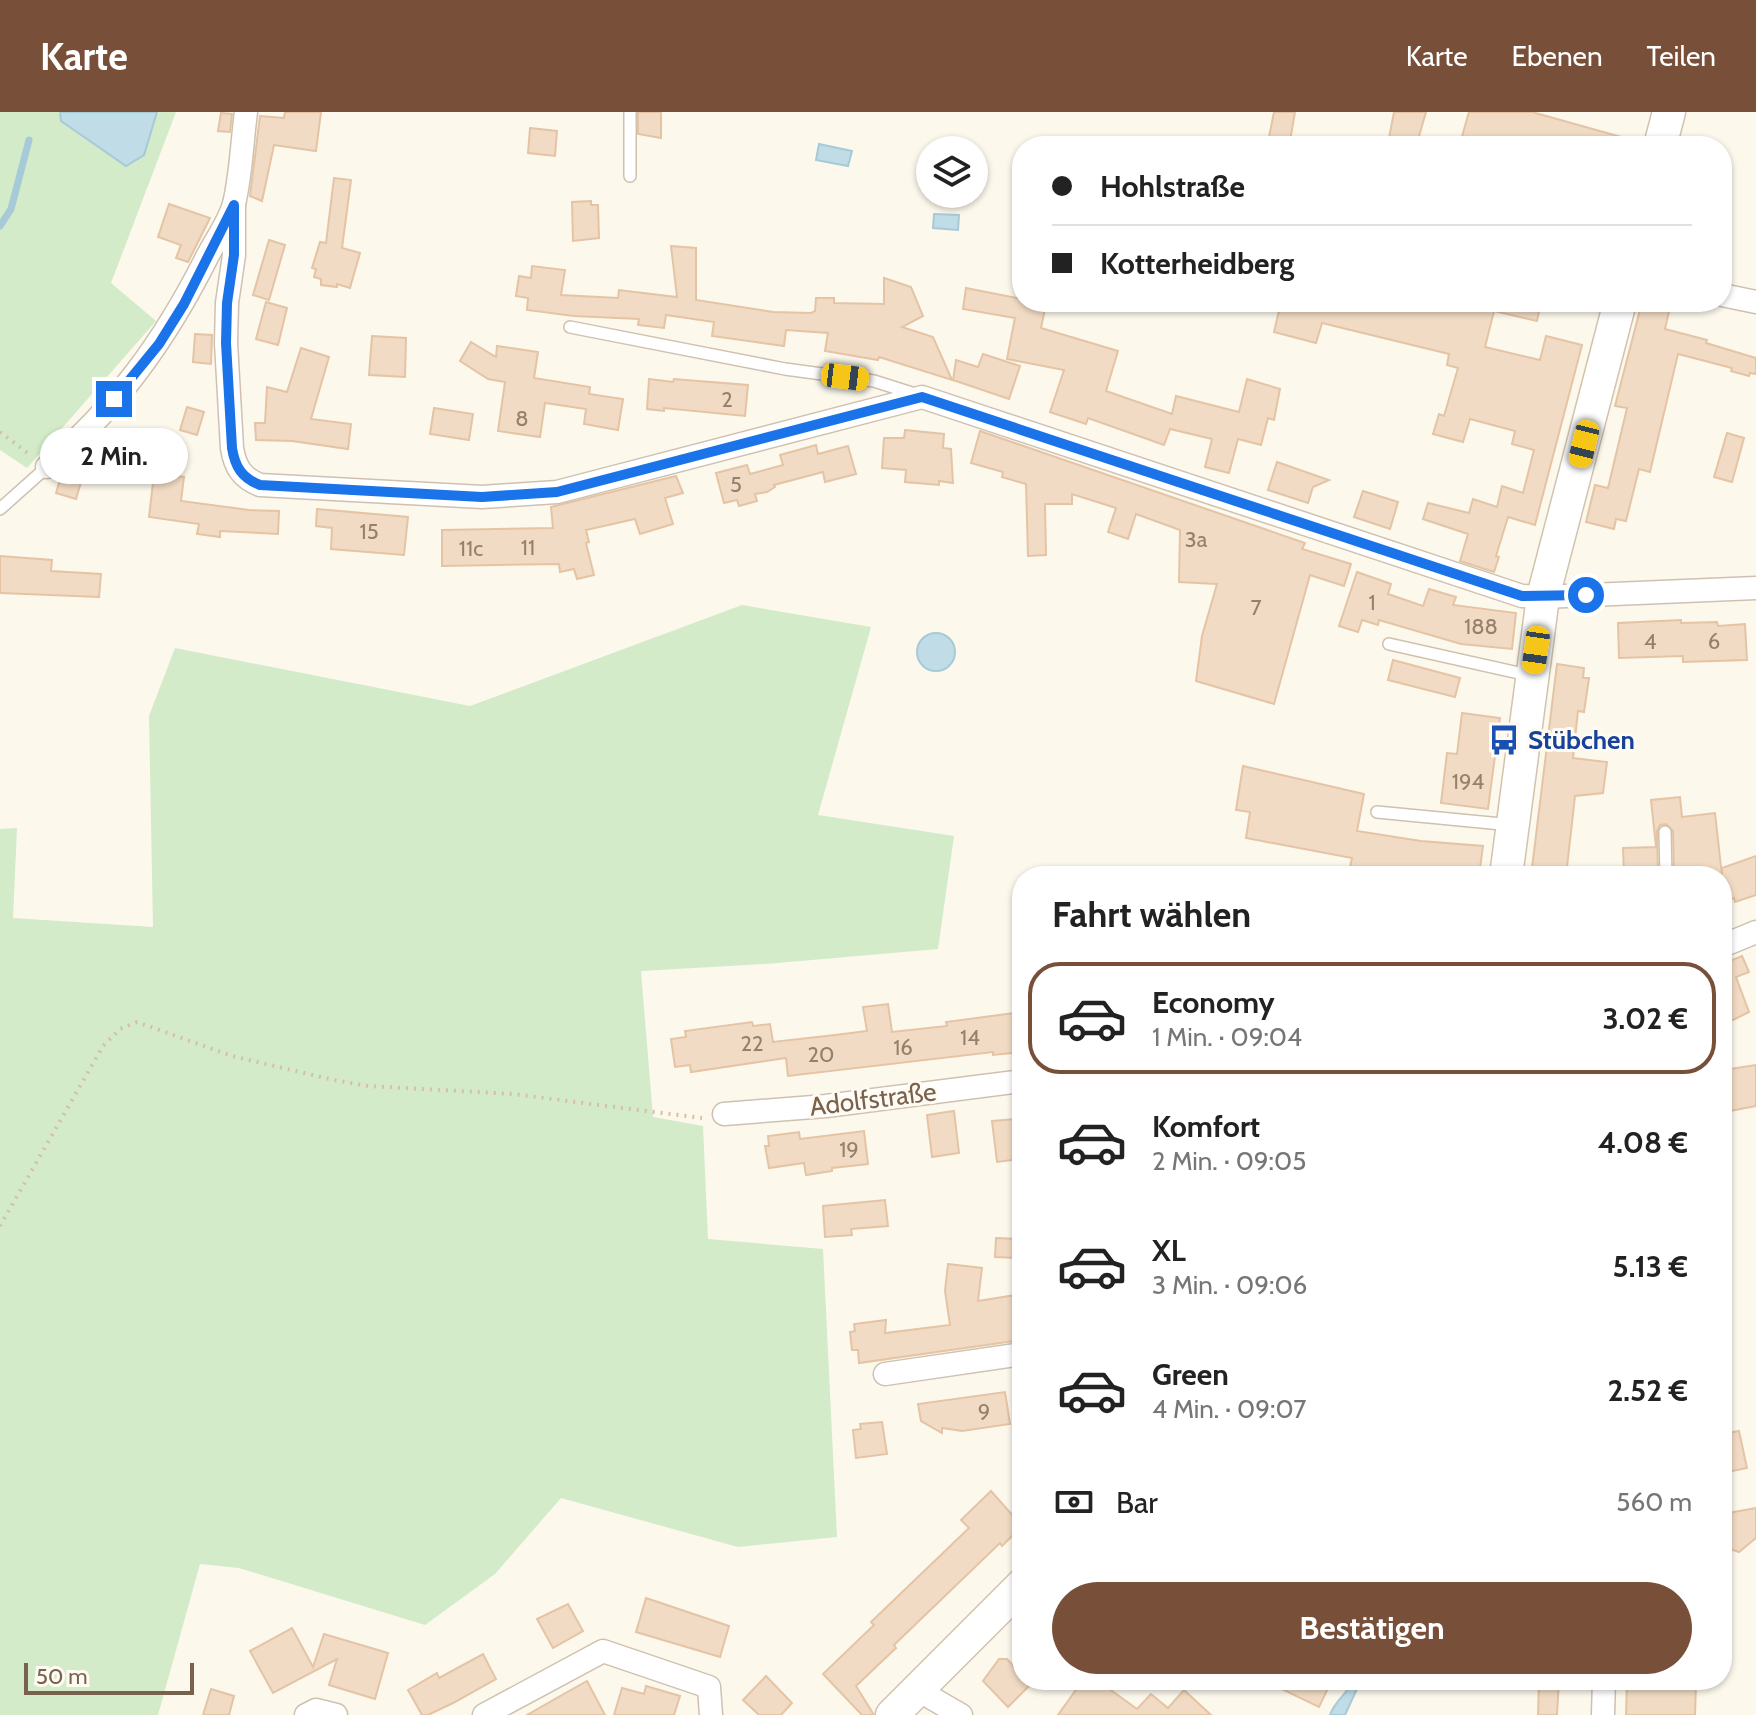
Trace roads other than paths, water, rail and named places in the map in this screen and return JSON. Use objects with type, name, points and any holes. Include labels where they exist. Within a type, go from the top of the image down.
[{"type":"street","points":[[246,112],[234,205],[234,255],[227,303],[226,343],[234,459],[243,475],[260,485],[482,497],[557,492],[922,397],[1522,596],[1756,588]]},
{"type":"street","points":[[1663,136],[1669,112]]},
{"type":"street","points":[[47,467],[105,409],[159,344],[184,304],[234,205]]},
{"type":"street","points":[[1732,297],[1756,302]]},
{"type":"street","points":[[1507,866],[1543,597],[1617,312]]},
{"type":"street","points":[[1732,942],[1756,932]]},
{"type":"street","name":"Adolfstraße","points":[[724,1114],[826,1106],[1012,1082]]},
{"type":"street","points":[[885,1374],[1012,1355]]},
{"type":"street","points":[[892,1715],[1012,1595]]},
{"type":"street","points":[[484,1715],[603,1651],[709,1687],[711,1715]]},
{"type":"street","points":[[916,1689],[961,1715]]},
{"type":"street","points":[[1603,1715],[1604,1690]]},
{"type":"street","points":[[306,1715],[316,1710],[336,1715]]},
{"type":"lane","points":[[630,112],[630,176]]},
{"type":"lane","points":[[570,327],[785,369],[874,381],[922,397]]},
{"type":"lane","points":[[0,509],[47,467]]},
{"type":"lane","points":[[1389,644],[1532,676]]},
{"type":"lane","points":[[1377,812],[1512,825]]},
{"type":"lane","points":[[1665,832],[1666,866]]},
{"type":"water","points":[[60,112],[157,112],[144,155],[126,166],[61,121]]},
{"type":"water","points":[[819,144],[852,151],[848,166],[816,160]]},
{"type":"water","points":[[934,214],[959,215],[958,230],[933,228]]},
{"type":"water","points":[[936,633],[949,639],[955,652],[949,665],[936,671],[923,665],[917,652],[923,639]]},
{"type":"water","points":[[1348,1690],[1356,1690],[1345,1715],[1330,1715]]},
{"type":"waterway","points":[[0,226],[11,209],[29,140]]},
{"type":"place","name":"Stübchen","points":[[1504,740]]}]
